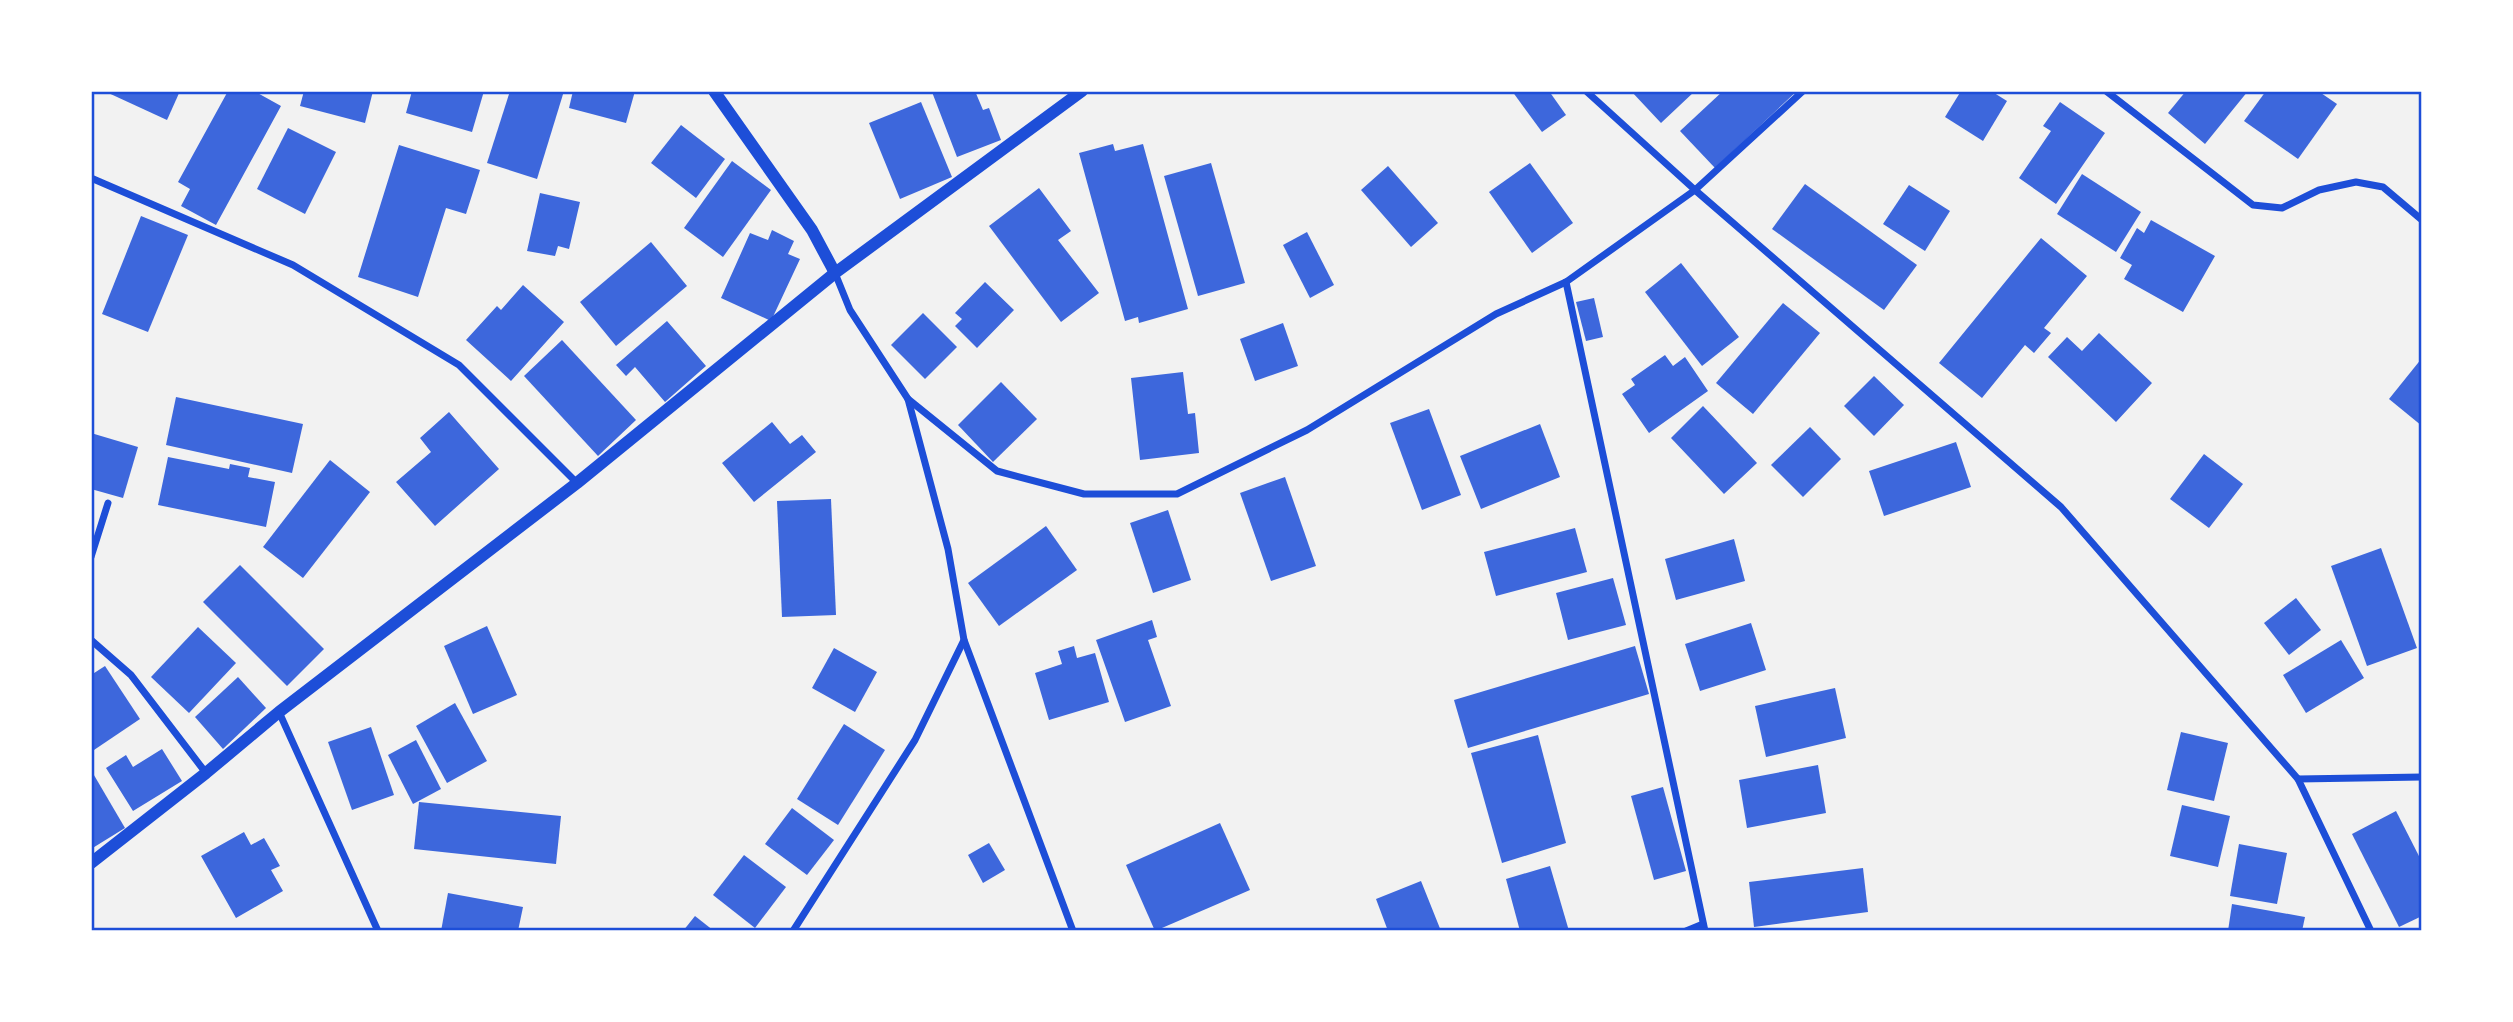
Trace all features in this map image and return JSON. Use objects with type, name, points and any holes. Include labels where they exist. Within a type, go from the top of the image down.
[{"type":"street","points":[[713,91],[812,230],[835,273],[850,310],[908,399],[997,471],[1084,494],[1177,494],[1307,430],[1496,314],[1566,282],[1695,190],[1803,91]]},
{"type":"street","points":[[91,863],[279,712],[577,483],[835,273],[1082,91]]},
{"type":"street","points":[[1587,91],[1695,190],[2061,507],[2298,779],[2371,931]]},
{"type":"street","points":[[2106,91],[2253,205],[2282,208],[2319,190],[2356,182],[2384,187],[2422,220]]},
{"type":"street","points":[[91,178],[293,265],[459,365],[577,483]]},
{"type":"street","points":[[1566,282],[1704,928],[1686,931]]},
{"type":"street","points":[[908,399],[948,549],[964,640],[1073,931]]},
{"type":"street","points":[[91,557],[108,503]]},
{"type":"street","points":[[91,640],[131,676],[206,773]]},
{"type":"street","points":[[793,931],[915,740],[964,640]]},
{"type":"street","points":[[279,712],[379,931]]},
{"type":"street","points":[[2298,779],[2422,777]]},
{"type":"building","points":[[104,91],[180,91],[167,120]]},
{"type":"building","points":[[228,91],[254,91],[281,106],[216,225],[181,206],[190,189],[178,182]]},
{"type":"building","points":[[304,91],[373,91],[365,123],[300,106]]},
{"type":"building","points":[[412,91],[484,91],[472,132],[406,113]]},
{"type":"building","points":[[510,91],[564,91],[537,179],[487,163]]},
{"type":"building","points":[[573,91],[635,91],[626,123],[569,108]]},
{"type":"building","points":[[975,91],[983,110],[989,108],[1001,140],[957,157],[932,92]]},
{"type":"building","points":[[1512,91],[1549,91],[1566,115],[1542,132]]},
{"type":"building","points":[[1631,91],[1695,91],[1661,123]]},
{"type":"building","points":[[1723,91],[1797,91],[1715,168],[1680,131]]},
{"type":"building","points":[[1961,91],[1991,91],[2007,101],[1983,141],[1945,117]]},
{"type":"building","points":[[2186,91],[2248,91],[2205,144],[2168,113]]},
{"type":"building","points":[[2266,91],[2318,91],[2337,104],[2298,159],[2244,121]]},
{"type":"building","points":[[921,102],[952,177],[900,199],[869,123]]},
{"type":"building","points":[[2060,102],[2105,133],[2056,204],[2019,178],[2051,131],[2043,126]]},
{"type":"building","points":[[681,125],[725,159],[696,198],[651,163]]},
{"type":"building","points":[[288,128],[336,152],[305,214],[257,189]]},
{"type":"building","points":[[1113,144],[1115,151],[1143,144],[1188,309],[1139,323],[1138,317],[1125,321],[1079,153]]},
{"type":"building","points":[[399,145],[480,170],[466,214],[446,208],[418,297],[358,277]]},
{"type":"building","points":[[732,161],[771,190],[723,257],[684,228]]},
{"type":"building","points":[[1211,163],[1245,283],[1198,296],[1164,176]]},
{"type":"building","points":[[1530,163],[1573,223],[1532,253],[1489,192]]},
{"type":"building","points":[[1388,166],[1438,223],[1411,247],[1361,190]]},
{"type":"building","points":[[2082,174],[2141,212],[2116,252],[2057,214]]},
{"type":"building","points":[[1805,184],[1917,265],[1884,310],[1772,229]]},
{"type":"building","points":[[1909,185],[1950,211],[1925,251],[1883,224]]},
{"type":"building","points":[[1039,188],[1071,231],[1058,240],[1099,293],[1061,322],[989,226]]},
{"type":"building","points":[[540,193],[580,202],[569,249],[558,246],[555,256],[527,251]]},
{"type":"building","points":[[141,216],[188,235],[148,332],[102,314]]},
{"type":"building","points":[[2151,220],[2215,256],[2183,312],[2124,279],[2132,265],[2120,258],[2137,228],[2144,233]]},
{"type":"building","points":[[772,230],[794,241],[788,254],[800,259],[771,321],[721,298],[750,233],[768,240]]},
{"type":"building","points":[[1307,232],[1334,285],[1310,298],[1283,245]]},
{"type":"building","points":[[2041,238],[2087,276],[2044,328],[2051,333],[2034,353],[2025,345],[1982,398],[1939,363]]},
{"type":"building","points":[[651,242],[687,286],[616,346],[580,302]]},
{"type":"building","points":[[1681,263],[1739,337],[1702,366],[1645,292]]},
{"type":"building","points":[[985,282],[1014,310],[977,348],[955,326],[962,319],[955,313]]},
{"type":"building","points":[[523,285],[564,322],[511,381],[466,340],[497,306],[501,310]]},
{"type":"building","points":[[1594,298],[1603,337],[1586,341],[1576,302]]},
{"type":"building","points":[[1783,303],[1820,333],[1753,414],[1716,383]]},
{"type":"building","points":[[923,313],[957,347],[925,379],[891,345]]},
{"type":"building","points":[[667,321],[706,366],[665,402],[635,367],[626,376],[616,365]]},
{"type":"building","points":[[1283,323],[1298,366],[1255,381],[1240,339]]},
{"type":"building","points":[[2099,333],[2152,383],[2116,422],[2048,357],[2067,337],[2082,351]]},
{"type":"building","points":[[562,340],[636,420],[598,456],[524,376]]},
{"type":"building","points":[[1665,355],[1673,366],[1685,357],[1708,391],[1649,433],[1622,394],[1635,385],[1631,379]]},
{"type":"building","points":[[2422,358],[2422,426],[2389,399]]},
{"type":"building","points":[[1183,372],[1188,414],[1195,413],[1199,453],[1140,460],[1131,378]]},
{"type":"building","points":[[1874,376],[1904,405],[1874,436],[1844,406]]},
{"type":"building","points":[[1001,382],[1037,419],[993,462],[958,425]]},
{"type":"building","points":[[176,397],[303,424],[292,473],[166,445]]},
{"type":"building","points":[[1703,406],[1757,463],[1724,494],[1671,438]]},
{"type":"building","points":[[1429,409],[1461,495],[1422,510],[1390,423]]},
{"type":"building","points":[[449,412],[499,469],[435,526],[396,482],[431,452],[420,438]]},
{"type":"building","points":[[772,422],[790,444],[802,435],[816,452],[754,502],[722,463]]},
{"type":"building","points":[[1540,424],[1560,477],[1481,509],[1460,456]]},
{"type":"building","points":[[1810,427],[1841,459],[1803,497],[1771,465]]},
{"type":"building","points":[[91,433],[138,447],[123,498],[91,489]]},
{"type":"building","points":[[1956,442],[1971,487],[1884,516],[1869,471]]},
{"type":"building","points":[[2204,454],[2243,484],[2209,528],[2170,499]]},
{"type":"building","points":[[168,457],[229,469],[230,464],[250,468],[248,477],[275,482],[266,527],[158,505]]},
{"type":"building","points":[[330,460],[370,492],[303,578],[263,547]]},
{"type":"building","points":[[1285,477],[1316,566],[1271,581],[1240,493]]},
{"type":"building","points":[[831,499],[836,615],[782,617],[777,501]]},
{"type":"building","points":[[1168,510],[1191,580],[1153,593],[1130,523]]},
{"type":"building","points":[[1046,526],[1077,570],[999,626],[968,583]]},
{"type":"building","points":[[1575,528],[1587,572],[1496,596],[1484,552]]},
{"type":"building","points":[[1734,539],[1745,581],[1676,600],[1665,559]]},
{"type":"building","points":[[2381,548],[2417,648],[2367,666],[2331,566]]},
{"type":"building","points":[[240,565],[324,649],[287,686],[203,602]]},
{"type":"building","points":[[1613,578],[1626,625],[1568,640],[1556,593]]},
{"type":"building","points":[[2296,598],[2321,630],[2289,655],[2264,623]]},
{"type":"building","points":[[1152,620],[1157,637],[1148,640],[1171,706],[1125,722],[1096,640]]},
{"type":"building","points":[[1751,623],[1766,670],[1700,691],[1685,644]]},
{"type":"building","points":[[487,626],[517,695],[473,714],[444,646]]},
{"type":"building","points":[[198,627],[236,663],[189,713],[151,677]]},
{"type":"building","points":[[2341,640],[2364,678],[2306,713],[2283,675]]},
{"type":"building","points":[[1074,646],[1077,658],[1095,653],[1109,702],[1049,720],[1035,673],[1062,664],[1058,651]]},
{"type":"building","points":[[1635,646],[1649,694],[1468,748],[1454,700]]},
{"type":"building","points":[[834,648],[877,672],[855,712],[812,688]]},
{"type":"building","points":[[105,666],[140,719],[91,752],[91,675]]},
{"type":"building","points":[[238,677],[266,708],[223,749],[195,717]]},
{"type":"building","points":[[1835,688],[1846,738],[1766,757],[1755,706]]},
{"type":"building","points":[[455,703],[487,761],[447,783],[416,726]]},
{"type":"building","points":[[844,724],[885,750],[838,825],[797,799]]},
{"type":"building","points":[[371,727],[394,795],[352,810],[328,742]]},
{"type":"building","points":[[2181,732],[2228,743],[2214,801],[2167,790]]},
{"type":"building","points":[[1538,735],[1566,843],[1502,863],[1471,753]]},
{"type":"building","points":[[416,740],[441,789],[413,804],[388,755]]},
{"type":"building","points":[[162,749],[182,781],[133,811],[106,768],[126,755],[133,767]]},
{"type":"building","points":[[1818,765],[1826,813],[1747,828],[1739,780]]},
{"type":"building","points":[[91,770],[125,828],[91,849]]},
{"type":"building","points":[[1663,787],[1686,871],[1654,880],[1631,796]]},
{"type":"building","points":[[419,802],[561,816],[556,864],[414,849]]},
{"type":"building","points":[[2182,805],[2230,816],[2218,867],[2170,856]]},
{"type":"building","points":[[792,808],[834,840],[807,875],[765,844]]},
{"type":"building","points":[[2396,811],[2422,862],[2422,916],[2399,927],[2352,834]]},
{"type":"building","points":[[1220,823],[1250,890],[1155,931],[1126,865]]},
{"type":"building","points":[[244,832],[251,845],[264,838],[280,866],[271,870],[283,891],[236,918],[201,856]]},
{"type":"building","points":[[989,843],[1005,870],[983,883],[968,855]]},
{"type":"building","points":[[2239,844],[2287,853],[2277,904],[2230,896]]},
{"type":"building","points":[[744,855],[786,887],[755,928],[713,895]]},
{"type":"building","points":[[1550,866],[1569,931],[1520,931],[1506,879]]},
{"type":"building","points":[[1863,868],[1868,912],[1754,927],[1749,882]]},
{"type":"building","points":[[1421,881],[1441,931],[1388,931],[1376,899]]},
{"type":"building","points":[[448,893],[523,907],[518,931],[441,931]]},
{"type":"building","points":[[2232,904],[2305,917],[2302,931],[2228,931]]},
{"type":"building","points":[[695,916],[714,931],[683,931]]}]
